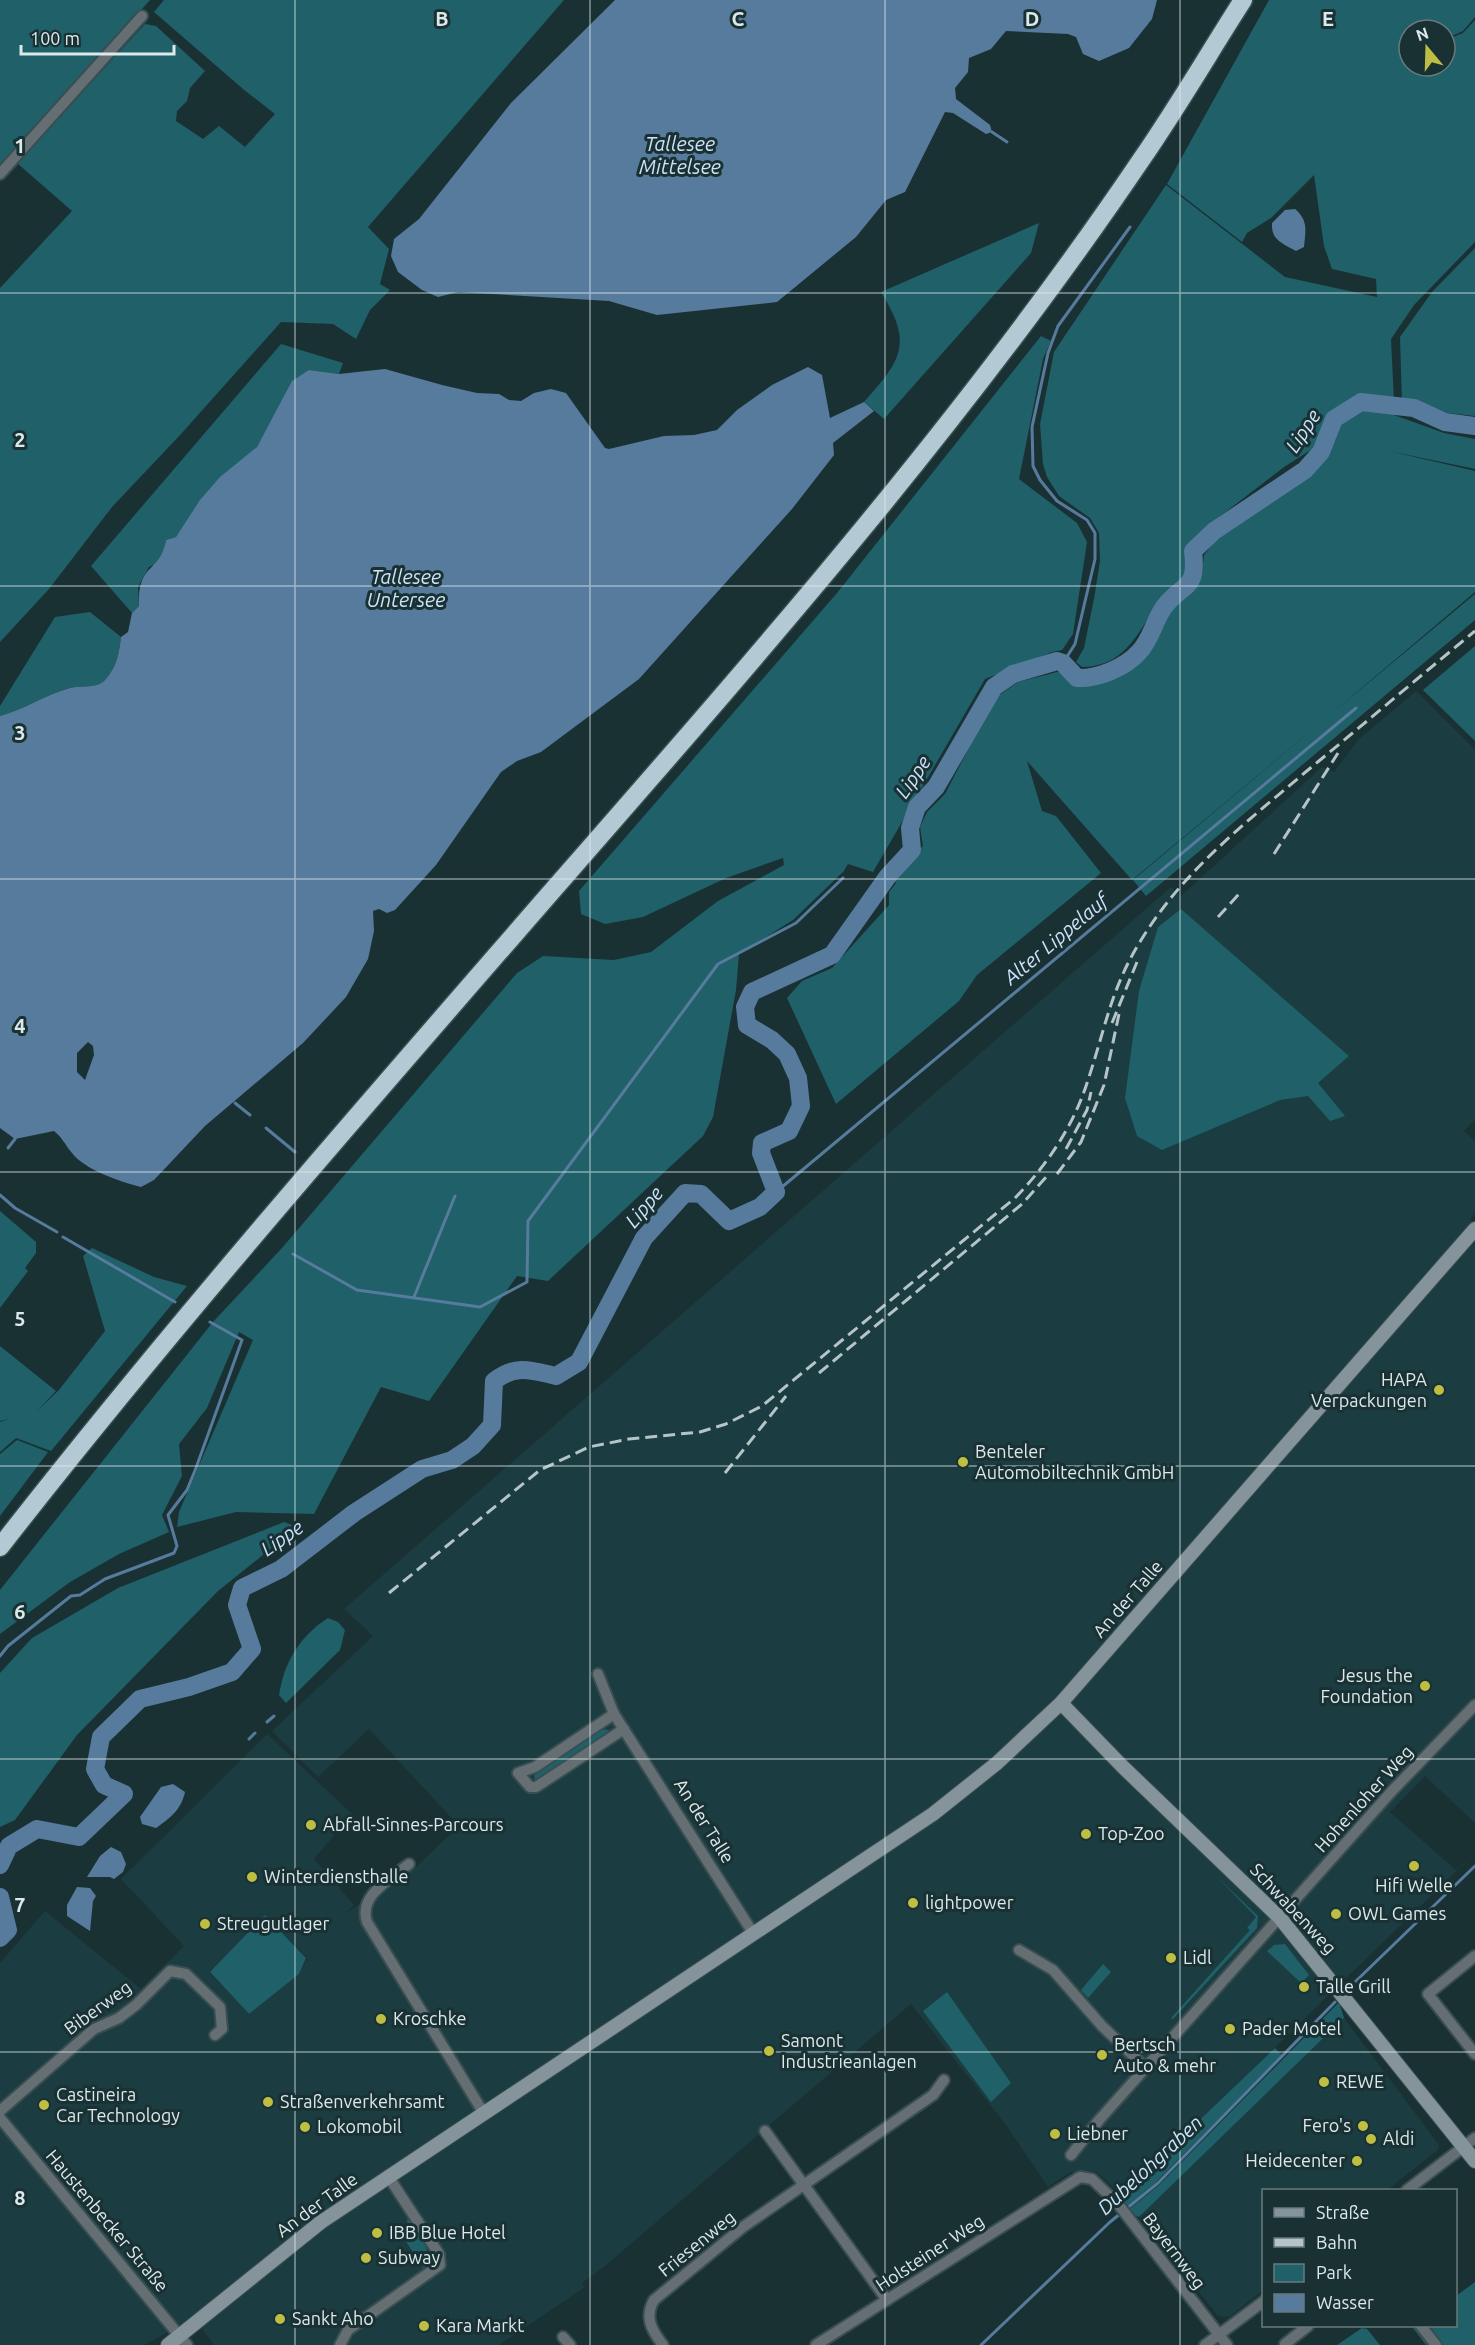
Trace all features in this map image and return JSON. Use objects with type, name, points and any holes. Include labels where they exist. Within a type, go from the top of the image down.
[{"type":"highway","points":[[0,1547],[86,1437],[297,1186],[798,608],[940,432],[1142,160],[1243,0]]},
{"type":"street","points":[[0,174],[142,16]]},
{"type":"street","name":"An der Talle","points":[[168,2345],[183,2340],[321,2222],[933,1814],[997,1763],[1061,1703],[1475,1229]]},
{"type":"street","name":"An der Talle","points":[[598,1674],[614,1714],[753,1933]]},
{"type":"street","name":"Schwabenweg","points":[[1061,1703],[1122,1766],[1280,1918],[1469,2143],[1475,2161]]},
{"type":"street","name":"Hohenloher Weg","points":[[1280,1918],[1391,1792],[1475,1705]]},
{"type":"street","points":[[614,1714],[521,1777],[530,1786],[536,1787],[624,1729]]},
{"type":"street","points":[[409,1864],[368,1897],[363,1911],[367,1922],[483,2112]]},
{"type":"street","points":[[1071,2156],[1146,2067],[1280,1918]]},
{"type":"street","points":[[1019,1950],[1053,1970],[1102,2026],[1146,2067]]},
{"type":"street","points":[[1475,1956],[1428,1994],[1475,2054]]},
{"type":"street","name":"Biberweg","points":[[0,2111],[94,2030],[119,2018],[136,2005],[170,1971],[186,1974],[220,2007],[222,2029],[215,2035]]},
{"type":"street","name":"Friesenweg","points":[[663,2345],[648,2318],[654,2300],[743,2227],[933,2095],[944,2080]]},
{"type":"street","name":"Haustenbecker Straße","points":[[0,2118],[183,2340]]},
{"type":"street","points":[[765,2132],[887,2300]]},
{"type":"street","points":[[1408,2189],[1469,2143]]},
{"type":"street","points":[[340,2345],[348,2330],[440,2265],[439,2254],[388,2176]]},
{"type":"street","name":"Bayernweg","points":[[1060,2188],[1080,2177],[1092,2179],[1121,2208],[1223,2340]]},
{"type":"street","name":"Holsteiner Weg","points":[[816,2345],[1060,2188]]},
{"type":"street","points":[[1205,2345],[1223,2340],[1262,2302]]},
{"type":"street","points":[[1285,2344],[1306,2327]]},
{"type":"street","points":[[1422,2327],[1436,2345]]},
{"type":"shaded area","points":[[1416,691],[1475,749],[1475,1119],[1464,1131],[1475,1141],[1475,1213],[1470,1220],[1475,1225],[1475,1823],[1425,1776],[1390,1812],[1456,1870],[1475,1853],[1122,2196],[1097,2172],[1080,2170],[1069,2173],[1048,2187],[1006,2125],[911,2004],[605,2266],[582,2283],[585,2287],[499,2345],[214,2345],[194,2318],[144,2345],[0,2345],[0,1963],[45,1911],[141,1989],[184,1946],[121,1879],[267,1734],[352,1814],[314,1859],[354,1905],[346,1913],[415,1868],[459,1826],[369,1729],[318,1777],[272,1731],[373,1636],[344,1609],[1171,887],[1181,896],[1322,767],[1334,772],[1359,739]],"holes":[[[265,1915],[307,1958],[299,1974],[249,2014],[210,1973]]]},
{"type":"shaded area","points":[[1344,2018],[1439,2145],[1438,2150],[1388,2189],[1262,2189],[1262,2291],[1229,2317],[1218,2316],[1139,2217]]},
{"type":"green space","points":[[0,0],[150,0],[0,167]]},
{"type":"green space","points":[[164,0],[564,0],[368,227],[389,249],[380,284],[390,290],[370,310],[356,339],[333,324],[281,322],[112,507],[49,589],[0,642],[0,288],[72,211],[17,163],[145,24],[156,26],[205,71],[190,88],[187,101],[177,111],[176,121],[203,139],[219,126],[245,147],[275,114],[154,12]]},
{"type":"green space","points":[[1269,0],[1475,0],[1475,17],[1463,31],[1457,34],[1457,18],[1397,18],[1397,78],[1457,78],[1457,35],[1463,33],[1475,20],[1475,242],[1414,305],[1391,339],[1394,402],[1358,397],[1330,414],[1314,448],[1284,467],[1210,524],[1188,548],[1187,571],[1180,586],[1159,603],[1127,647],[1108,662],[1082,667],[1076,662],[1084,648],[1094,599],[1100,561],[1099,533],[1090,518],[1059,496],[1047,477],[1043,464],[1040,424],[1054,352],[1166,185],[1285,277],[1377,297],[1376,279],[1332,269],[1324,246],[1314,175],[1271,218],[1247,233],[1242,242],[1167,184]]},
{"type":"green space","points":[[1039,223],[1031,253],[884,419],[864,402],[887,374],[899,350],[900,338],[897,325],[881,292]]},
{"type":"green space","points":[[1475,248],[1475,416],[1448,413],[1418,401],[1402,402],[1400,337],[1432,292]]},
{"type":"green space","points":[[1041,336],[1051,341],[1043,359],[1019,479],[1077,523],[1087,542],[1073,634],[1062,650],[985,679],[873,872],[848,864],[844,871],[793,920],[739,954],[736,990],[713,1117],[703,1136],[548,1281],[517,1276],[429,1401],[381,1387],[314,1514],[236,1512],[177,1527],[179,1512],[253,1340],[239,1332],[207,1408],[179,1444],[182,1476],[162,1515],[169,1532],[119,1554],[70,1582],[0,1634],[0,1590],[213,1322],[282,1248],[517,973],[543,956],[614,960],[651,952],[718,901],[784,865],[783,858],[726,878],[643,917],[605,924],[581,914],[579,891],[837,593]]},
{"type":"green space","points":[[281,344],[343,363],[339,374],[309,370],[273,419],[257,447],[176,537],[166,540],[162,556],[149,567],[138,587],[139,606],[132,613],[91,566]]},
{"type":"green space","points":[[1394,409],[1394,415],[1444,433],[1475,439],[1475,469],[1389,451],[1475,471],[1475,592],[1331,714],[1475,594],[1475,620],[1146,896],[1133,880],[1329,716],[1132,880],[1027,761],[1042,811],[1056,816],[1101,873],[977,975],[959,1001],[836,1104],[787,998],[802,981],[832,968],[889,905],[889,892],[896,883],[892,878],[923,846],[920,827],[927,812],[945,794],[995,698],[1018,682],[1061,671],[1074,679],[1092,682],[1115,675],[1142,655],[1167,610],[1202,574],[1204,555],[1218,537],[1295,482],[1335,441],[1339,425],[1362,410]]},
{"type":"green space","points":[[90,612],[121,637],[115,665],[105,680],[98,685],[74,687],[61,691],[0,716],[0,706],[55,617]]},
{"type":"green space","points":[[1475,646],[1475,741],[1423,690]]},
{"type":"green space","points":[[1181,909],[1349,1056],[1318,1083],[1345,1116],[1330,1121],[1308,1096],[1280,1100],[1162,1150],[1137,1136],[1125,1098],[1139,991],[1158,927]]},
{"type":"green space","points":[[0,1211],[36,1242],[36,1253],[25,1268],[28,1271],[0,1308]]},
{"type":"green space","points":[[92,1248],[154,1277],[187,1286],[51,1451],[16,1438],[0,1452],[0,1422],[8,1419],[0,1421],[0,1346],[56,1391],[37,1411],[59,1390],[105,1331],[83,1256]]},
{"type":"green space","points":[[17,1440],[48,1452],[0,1516],[0,1454]]},
{"type":"green space","points":[[284,1522],[298,1527],[218,1591],[77,1735],[15,1820],[0,1827],[0,1673],[32,1638],[118,1588]]},
{"type":"green space","points":[[328,1618],[338,1622],[345,1630],[340,1650],[286,1703],[279,1695],[289,1661],[309,1633]]},
{"type":"green space","points":[[602,1729],[609,1730],[607,1736],[538,1782],[535,1780],[534,1775]]},
{"type":"green space","points":[[1216,1876],[1258,1916],[1257,1928],[1173,2019],[1171,2018],[1250,1930],[1247,1928],[1256,1917]]},
{"type":"green space","points":[[265,1915],[306,1958],[299,1974],[249,2014],[210,1972]]},
{"type":"green space","points":[[1285,1944],[1309,1975],[1301,1983],[1267,1951],[1274,1945]]},
{"type":"green space","points":[[1103,1964],[1111,1972],[1088,1998],[1081,1990]]},
{"type":"green space","points":[[947,1992],[1011,2083],[991,2102],[923,2011]]},
{"type":"green space","points":[[1339,2002],[1344,2018],[1139,2217],[1127,2211],[1159,2185]]},
{"type":"green space","points":[[1275,2048],[1282,2055],[1155,2183],[1125,2208],[1118,2198]]},
{"type":"green space","points":[[408,2215],[426,2247],[427,2261],[424,2269],[405,2240],[415,2233],[407,2222]]},
{"type":"green space","points":[[1475,2282],[1475,2345],[1426,2345],[1413,2328],[1457,2327],[1457,2295]]},
{"type":"green space","points":[[1362,2328],[1367,2329],[1380,2345],[1337,2345]]},
{"type":"water","name":"Tallesee Mittelsee","points":[[615,0],[1157,0],[1152,19],[1129,48],[1099,61],[1083,54],[1076,37],[1068,34],[1006,31],[991,49],[969,58],[968,72],[955,88],[956,99],[990,125],[992,132],[986,134],[953,113],[945,112],[905,192],[886,200],[856,237],[777,302],[657,315],[609,301],[458,292],[438,297],[422,290],[398,272],[391,256],[394,239],[419,219],[511,103]]},
{"type":"water","points":[[1295,209],[1304,221],[1305,230],[1304,247],[1296,251],[1275,237],[1272,229],[1272,223],[1285,210]]},
{"type":"water","name":"Tallesee Untersee","points":[[808,367],[822,375],[830,418],[864,402],[874,411],[833,443],[834,455],[792,509],[639,679],[541,752],[517,761],[501,772],[436,865],[395,910],[387,913],[379,909],[373,911],[374,931],[368,959],[346,997],[303,1043],[205,1126],[154,1180],[141,1187],[114,1179],[85,1165],[54,1131],[15,1139],[0,1128],[0,716],[61,691],[74,687],[98,685],[105,680],[115,665],[121,637],[128,632],[132,613],[139,606],[139,592],[145,575],[159,558],[166,540],[176,537],[200,500],[220,477],[257,447],[292,381],[309,370],[339,374],[385,369],[477,393],[499,394],[509,400],[521,401],[534,393],[551,389],[566,393],[605,448],[609,449],[664,436],[694,435],[717,430],[737,410],[772,385]],"holes":[[[88,1042],[93,1046],[94,1055],[85,1080],[77,1072],[77,1053]]]},
{"type":"water","points":[[173,1784],[185,1792],[178,1809],[156,1828],[142,1824],[140,1817],[161,1787]]},
{"type":"water","points":[[111,1847],[121,1852],[126,1864],[123,1872],[114,1879],[87,1877],[100,1856]]},
{"type":"water","points":[[77,1887],[90,1888],[96,1896],[93,1901],[90,1931],[67,1916],[67,1905]]},
{"type":"waterway","points":[[992,132],[1007,142]]},
{"type":"waterway","points":[[1063,663],[1075,644],[1095,559],[1095,533],[1087,520],[1057,501],[1040,480],[1033,466],[1032,427],[1048,353],[1058,326],[1130,227]]},
{"type":"waterway","name":"Lippe","points":[[0,1865],[9,1846],[37,1829],[79,1837],[124,1794],[104,1785],[95,1769],[101,1737],[140,1699],[189,1687],[232,1672],[252,1649],[237,1605],[242,1588],[281,1569],[354,1513],[422,1469],[452,1460],[473,1446],[492,1425],[494,1381],[517,1370],[556,1376],[579,1362],[644,1238],[685,1193],[701,1194],[729,1221],[760,1207],[776,1192],[761,1153],[762,1143],[789,1131],[801,1106],[798,1078],[787,1054],[772,1040],[747,1025],[745,1007],[752,992],[832,955],[888,876],[912,850],[910,828],[917,807],[936,787],[994,687],[1013,674],[1057,661],[1063,663],[1077,678],[1085,678],[1110,671],[1133,658],[1147,642],[1164,607],[1191,580],[1194,564],[1193,551],[1214,531],[1305,470],[1321,452],[1334,419],[1361,402],[1414,408],[1445,422],[1475,426]]},
{"type":"waterway","name":"Alter Lippelauf","points":[[776,1192],[1356,708]]},
{"type":"waterway","points":[[293,1254],[357,1290],[480,1307],[527,1282],[528,1221],[718,964],[796,923],[843,878]]},
{"type":"waterway","points":[[235,1103],[250,1115]]},
{"type":"waterway","points":[[266,1128],[295,1152]]},
{"type":"waterway","points":[[8,1148],[15,1139]]},
{"type":"waterway","points":[[0,1195],[15,1208],[57,1232]]},
{"type":"waterway","points":[[414,1297],[455,1196]]},
{"type":"waterway","points":[[63,1237],[175,1302]]},
{"type":"waterway","points":[[0,1656],[8,1646],[71,1596],[80,1595],[105,1579],[174,1553],[177,1546],[168,1515],[187,1490],[242,1340],[210,1322]]},
{"type":"waterway","points":[[267,1722],[274,1716]]},
{"type":"waterway","points":[[249,1739],[255,1733]]},
{"type":"waterway","name":"Dubelohgraben","points":[[1356,1981],[1475,1866]]},
{"type":"waterway","name":"Lippe","points":[[0,1897],[8,1930],[0,1938]]},
{"type":"waterway","name":"Dubelohgraben","points":[[981,2345],[1110,2222],[1158,2183],[1335,2002]]},
{"type":"railway","points":[[389,1593],[540,1470],[589,1447],[629,1439],[700,1432],[726,1424],[762,1406],[1015,1198],[1049,1158],[1075,1113],[1123,973],[1143,937],[1178,889],[1240,827],[1475,631]]},
{"type":"railway","points":[[1274,854],[1338,753]]},
{"type":"railway","points":[[1218,917],[1239,894]]},
{"type":"railway","points":[[1112,1023],[1137,962]]},
{"type":"railway","points":[[1057,1174],[1081,1142],[1104,1085],[1119,1014]]},
{"type":"railway","points":[[1066,1149],[1087,1110],[1091,1092]]},
{"type":"railway","points":[[819,1373],[1022,1204],[1047,1176]]},
{"type":"railway","points":[[725,1473],[786,1396]]},
{"type":"place","name":"HAPA Verpackungen","points":[[1439,1390]]},
{"type":"place","name":"Benteler Automobiltechnik GmbH","points":[[963,1462]]},
{"type":"place","name":"Jesus the Foundation","points":[[1425,1686]]},
{"type":"place","name":"Abfall-Sinnes-Parcours","points":[[311,1825]]},
{"type":"place","name":"Top-Zoo","points":[[1086,1834]]},
{"type":"place","name":"Hifi Welle","points":[[1414,1866]]},
{"type":"place","name":"Winterdiensthalle","points":[[252,1877]]},
{"type":"place","name":"lightpower","points":[[913,1903]]},
{"type":"place","name":"OWL Games","points":[[1336,1914]]},
{"type":"place","name":"Streugutlager","points":[[205,1924]]},
{"type":"place","name":"Lidl","points":[[1171,1958]]},
{"type":"place","name":"Talle Grill","points":[[1304,1987]]},
{"type":"place","name":"Kroschke","points":[[381,2019]]},
{"type":"place","name":"Pader Motel","points":[[1230,2029]]},
{"type":"place","name":"Samont Industrieanlagen","points":[[769,2051]]},
{"type":"place","name":"Bertsch Auto & mehr","points":[[1102,2055]]},
{"type":"place","name":"REWE","points":[[1324,2082]]},
{"type":"place","name":"Straßenverkehrsamt","points":[[268,2102]]},
{"type":"place","name":"Castineira Car Technology","points":[[44,2105]]},
{"type":"place","name":"Fero's","points":[[1363,2126]]},
{"type":"place","name":"Lokomobil","points":[[305,2127]]},
{"type":"place","name":"Liebner","points":[[1055,2134]]},
{"type":"place","name":"Aldi","points":[[1371,2139]]},
{"type":"place","name":"Heidecenter","points":[[1357,2161]]},
{"type":"place","name":"IBB Blue Hotel","points":[[377,2233]]},
{"type":"place","name":"Subway","points":[[366,2258]]},
{"type":"place","name":"Sankt Aho","points":[[280,2319]]},
{"type":"place","name":"Kara Markt","points":[[424,2326]]}]
